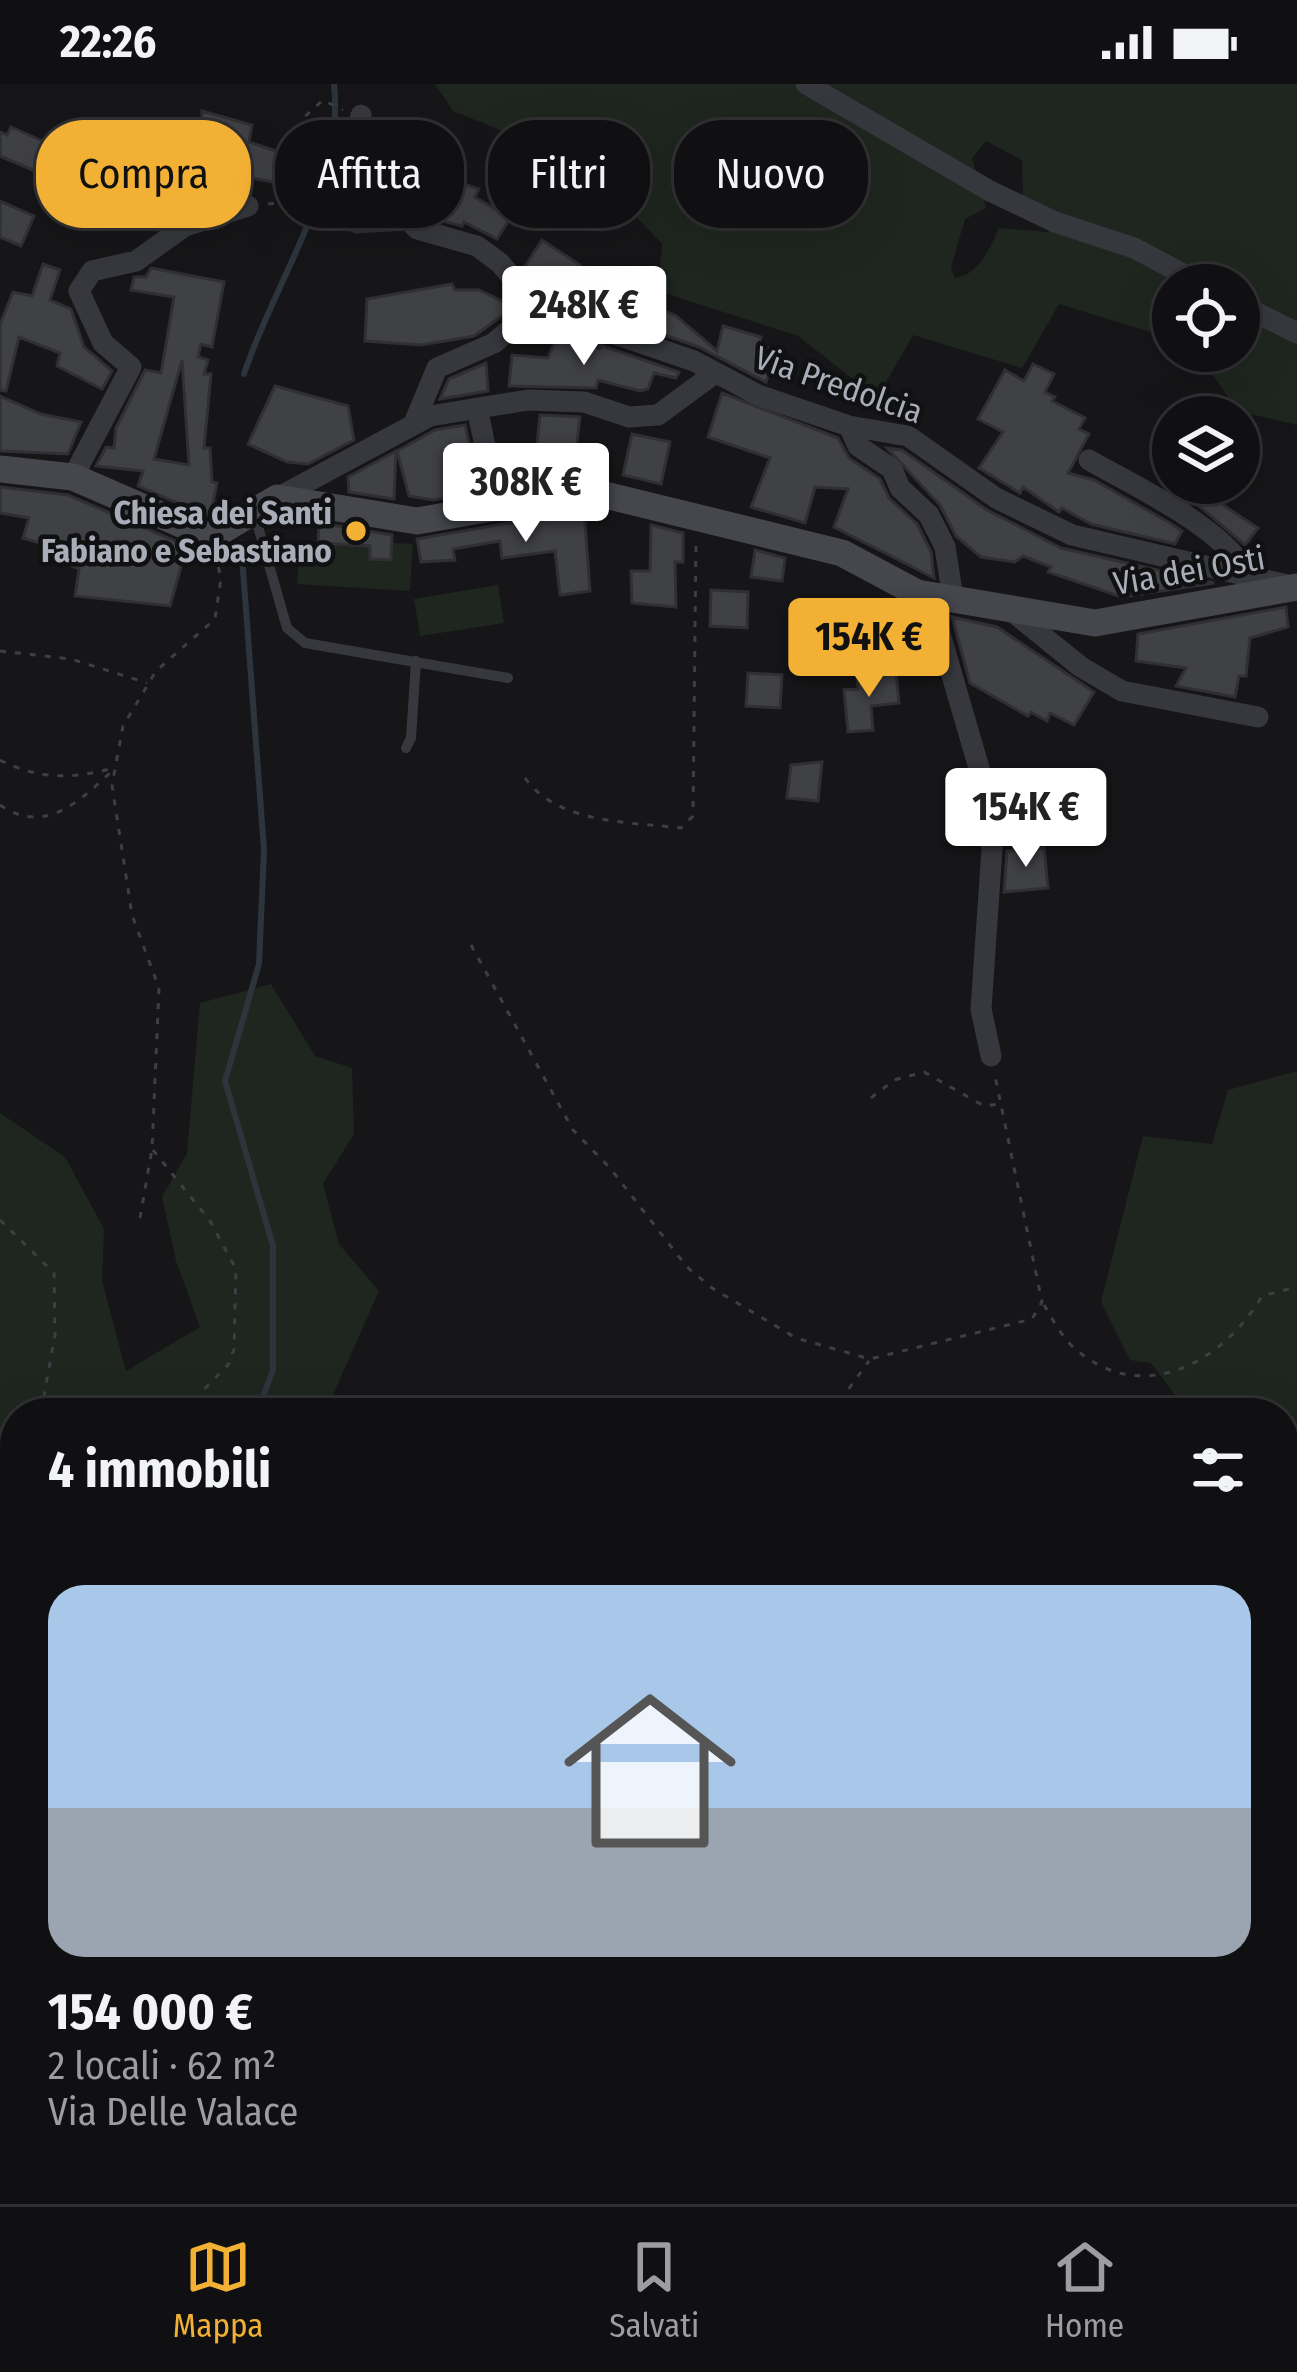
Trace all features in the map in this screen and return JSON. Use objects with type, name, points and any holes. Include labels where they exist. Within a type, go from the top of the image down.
[{"type":"street","points":[[806,84],[990,191],[1164,264]]},
{"type":"street","points":[[356,114],[352,170],[358,180],[383,192],[417,229],[477,246],[500,263],[536,307],[694,361],[715,373]]},
{"type":"street","points":[[73,477],[131,368],[104,344],[79,291],[92,271],[136,261],[182,228]]},
{"type":"street","points":[[414,423],[437,368],[494,343],[536,307]]},
{"type":"street","points":[[1260,314],[1297,333]]},
{"type":"street","name":"Via Predolcia","points":[[265,506],[414,423],[528,400],[584,402],[629,417],[658,415],[715,373],[758,395],[848,426],[908,436],[997,498],[1072,535],[1296,587]]},
{"type":"street","points":[[477,408],[497,503]]},
{"type":"street","points":[[848,426],[858,446],[892,469],[900,488],[929,515],[945,547],[938,627],[988,799],[992,849],[981,1009],[991,1056]]},
{"type":"street","points":[[1089,460],[1164,498],[1242,561],[1248,577]]},
{"type":"street","points":[[0,469],[73,477],[211,537],[265,506]]},
{"type":"street","name":"Via dei Osti","points":[[265,506],[417,520],[589,491],[842,553],[917,593],[1095,623],[1296,587]]},
{"type":"street","points":[[1008,608],[1082,667],[1122,691],[1258,717]]},
{"type":"lane","points":[[265,506],[287,628],[305,643],[508,678]]},
{"type":"lane","points":[[406,748],[411,738],[416,661]]},
{"type":"path","points":[[251,206],[284,202],[301,119],[322,100],[356,114]]},
{"type":"path","points":[[525,778],[535,792],[564,809],[681,828],[693,816],[696,514]]},
{"type":"path","points":[[140,1218],[152,1149],[159,988],[132,915],[112,785],[123,726],[149,683],[215,619],[221,578],[211,537]]},
{"type":"path","points":[[0,651],[71,659],[149,683]]},
{"type":"path","points":[[0,760],[40,776],[79,777],[115,767]]},
{"type":"path","points":[[0,806],[20,819],[51,818],[115,767]]},
{"type":"path","points":[[471,945],[573,1130],[610,1168],[687,1267],[796,1338],[870,1359],[1032,1319],[1042,1302]]},
{"type":"path","points":[[991,1056],[1042,1302],[1070,1344],[1092,1359],[1133,1374],[1181,1370],[1218,1352],[1243,1328],[1262,1296],[1297,1287]]},
{"type":"path","points":[[871,1098],[894,1080],[924,1072],[984,1106],[1001,1104]]},
{"type":"path","points":[[152,1149],[210,1221],[236,1269],[234,1349],[228,1365],[196,1398]]},
{"type":"path","points":[[0,1220],[54,1273],[55,1335],[44,1398]]},
{"type":"path","points":[[841,1398],[870,1359]]},
{"type":"shaded area","points":[[435,84],[1297,84],[1297,425],[1260,416],[1260,396],[1228,396],[1211,372],[1260,372],[1260,264],[1152,264],[1152,333],[1059,304],[1022,368],[913,335],[877,398],[798,336],[658,291],[662,244],[647,228],[650,120],[488,120],[488,125],[453,111]],"holes":[[[986,141],[1022,160],[1023,196],[1059,214],[1048,232],[999,228],[977,266],[955,278],[951,267],[965,219],[986,208],[972,158]]]},
{"type":"shaded area","points":[[300,542],[370,546],[370,559],[390,560],[392,543],[413,544],[410,591],[297,584]]},
{"type":"shaded area","points":[[498,585],[504,623],[420,636],[414,599]]},
{"type":"shaded area","points":[[271,984],[315,1056],[352,1068],[354,1134],[323,1184],[339,1244],[379,1291],[332,1398],[0,1398],[0,1113],[65,1157],[104,1229],[102,1281],[126,1371],[200,1327],[176,1261],[162,1197],[187,1153],[200,1003]]},
{"type":"shaded area","points":[[1297,1071],[1297,1398],[1177,1398],[1151,1363],[1130,1360],[1101,1302],[1143,1136],[1212,1144],[1228,1090]]},
{"type":"building","points":[[202,111],[234,120],[202,120]]},
{"type":"building","points":[[11,127],[36,138],[36,172],[0,156],[0,132],[7,135]]},
{"type":"building","points":[[251,143],[275,151],[273,182],[251,178]]},
{"type":"building","points":[[464,184],[479,189],[475,197],[488,205],[488,228],[504,228],[497,239],[464,222]]},
{"type":"building","points":[[0,201],[34,216],[21,246],[0,237]]},
{"type":"building","points":[[347,228],[391,230],[355,232]]},
{"type":"building","points":[[542,240],[580,265],[558,299],[545,294],[524,268]]},
{"type":"building","points":[[43,264],[60,270],[50,300],[71,309],[84,347],[112,371],[102,389],[57,366],[60,353],[19,337],[6,391],[0,390],[0,324],[13,292],[32,296]]},
{"type":"building","points":[[151,268],[224,282],[212,347],[201,344],[198,357],[208,360],[204,374],[211,374],[204,448],[210,448],[212,482],[217,483],[210,517],[138,486],[143,471],[96,466],[106,447],[114,448],[116,428],[145,370],[161,373],[174,297],[131,290],[134,277],[146,277]],"holes":[[[182,360],[189,465],[154,459]]]},
{"type":"building","points":[[452,284],[455,290],[479,290],[510,305],[510,310],[474,336],[421,345],[365,341],[367,299]]},
{"type":"building","points":[[595,284],[675,315],[717,351],[723,326],[761,337],[759,345],[776,350],[766,382],[699,347],[583,307]]},
{"type":"building","points":[[556,338],[601,349],[594,343],[679,372],[676,378],[654,373],[648,389],[640,391],[598,380],[596,388],[509,386],[512,355],[548,358]]},
{"type":"building","points":[[486,363],[488,391],[440,399],[449,379]]},
{"type":"building","points":[[1033,364],[1054,374],[1045,392],[1055,397],[1052,401],[1085,418],[1079,429],[1089,434],[1068,473],[1094,480],[1170,523],[1182,531],[1175,544],[1091,524],[1062,508],[1059,512],[1023,487],[1020,493],[979,468],[1003,432],[978,419],[1005,370],[1024,381]]},
{"type":"building","points":[[275,386],[348,406],[354,440],[308,464],[287,462],[248,444]]},
{"type":"building","points":[[722,393],[838,438],[849,458],[880,479],[889,498],[917,524],[931,552],[934,578],[834,527],[848,489],[815,487],[805,523],[751,507],[770,458],[708,437]]},
{"type":"building","points":[[0,396],[41,414],[81,422],[68,454],[0,451]]},
{"type":"building","points":[[540,415],[580,417],[576,450],[537,445]]},
{"type":"building","points":[[465,425],[473,460],[460,462],[465,494],[434,500],[409,496],[397,451],[435,430]]},
{"type":"building","points":[[632,434],[670,442],[661,484],[623,475]]},
{"type":"building","points":[[887,448],[902,450],[987,510],[1061,548],[1214,583],[1122,597],[1048,572],[1051,567],[1023,556],[1015,562],[981,557],[956,536],[940,505]]},
{"type":"building","points":[[396,451],[394,499],[349,492],[348,477]]},
{"type":"building","points":[[0,487],[68,495],[187,546],[170,606],[75,596],[79,569],[42,554],[46,545],[23,538],[29,518],[0,513]]},
{"type":"building","points":[[1222,504],[1258,528],[1245,545],[1199,506]]},
{"type":"building","points":[[584,510],[590,591],[560,595],[555,551],[502,558],[500,541],[453,549],[455,560],[421,562],[417,539]]},
{"type":"building","points":[[319,523],[392,535],[391,560],[370,559],[370,546],[318,543]]},
{"type":"building","points":[[651,525],[683,533],[683,562],[675,562],[676,607],[632,603],[631,571],[650,571]]},
{"type":"building","points":[[755,550],[785,558],[782,581],[751,577]]},
{"type":"building","points":[[711,590],[748,592],[747,628],[710,626]]},
{"type":"building","points":[[901,605],[922,612],[926,643],[889,628]]},
{"type":"building","points":[[1286,607],[1288,627],[1250,638],[1246,676],[1239,676],[1235,697],[1176,686],[1186,668],[1136,661],[1138,634]]},
{"type":"building","points":[[952,617],[997,627],[1094,692],[1074,725],[1050,713],[1047,721],[1031,712],[1028,716],[970,683]]},
{"type":"building","points":[[748,673],[782,675],[780,708],[746,706]]},
{"type":"building","points":[[896,673],[899,703],[871,706],[873,730],[848,732],[844,690],[858,689],[857,677]]},
{"type":"building","points":[[822,762],[818,801],[787,798],[791,765]]},
{"type":"building","points":[[1044,848],[1048,888],[1004,892],[1007,851]]},
{"type":"waterway","points":[[244,374],[319,195],[335,122],[334,84]]},
{"type":"waterway","points":[[241,543],[264,850],[259,964],[225,1081],[273,1246],[273,1370],[263,1398]]},
{"type":"place","name":"Chiesa dei Santi Fabiano e Sebastiano","points":[[356,531]]}]
